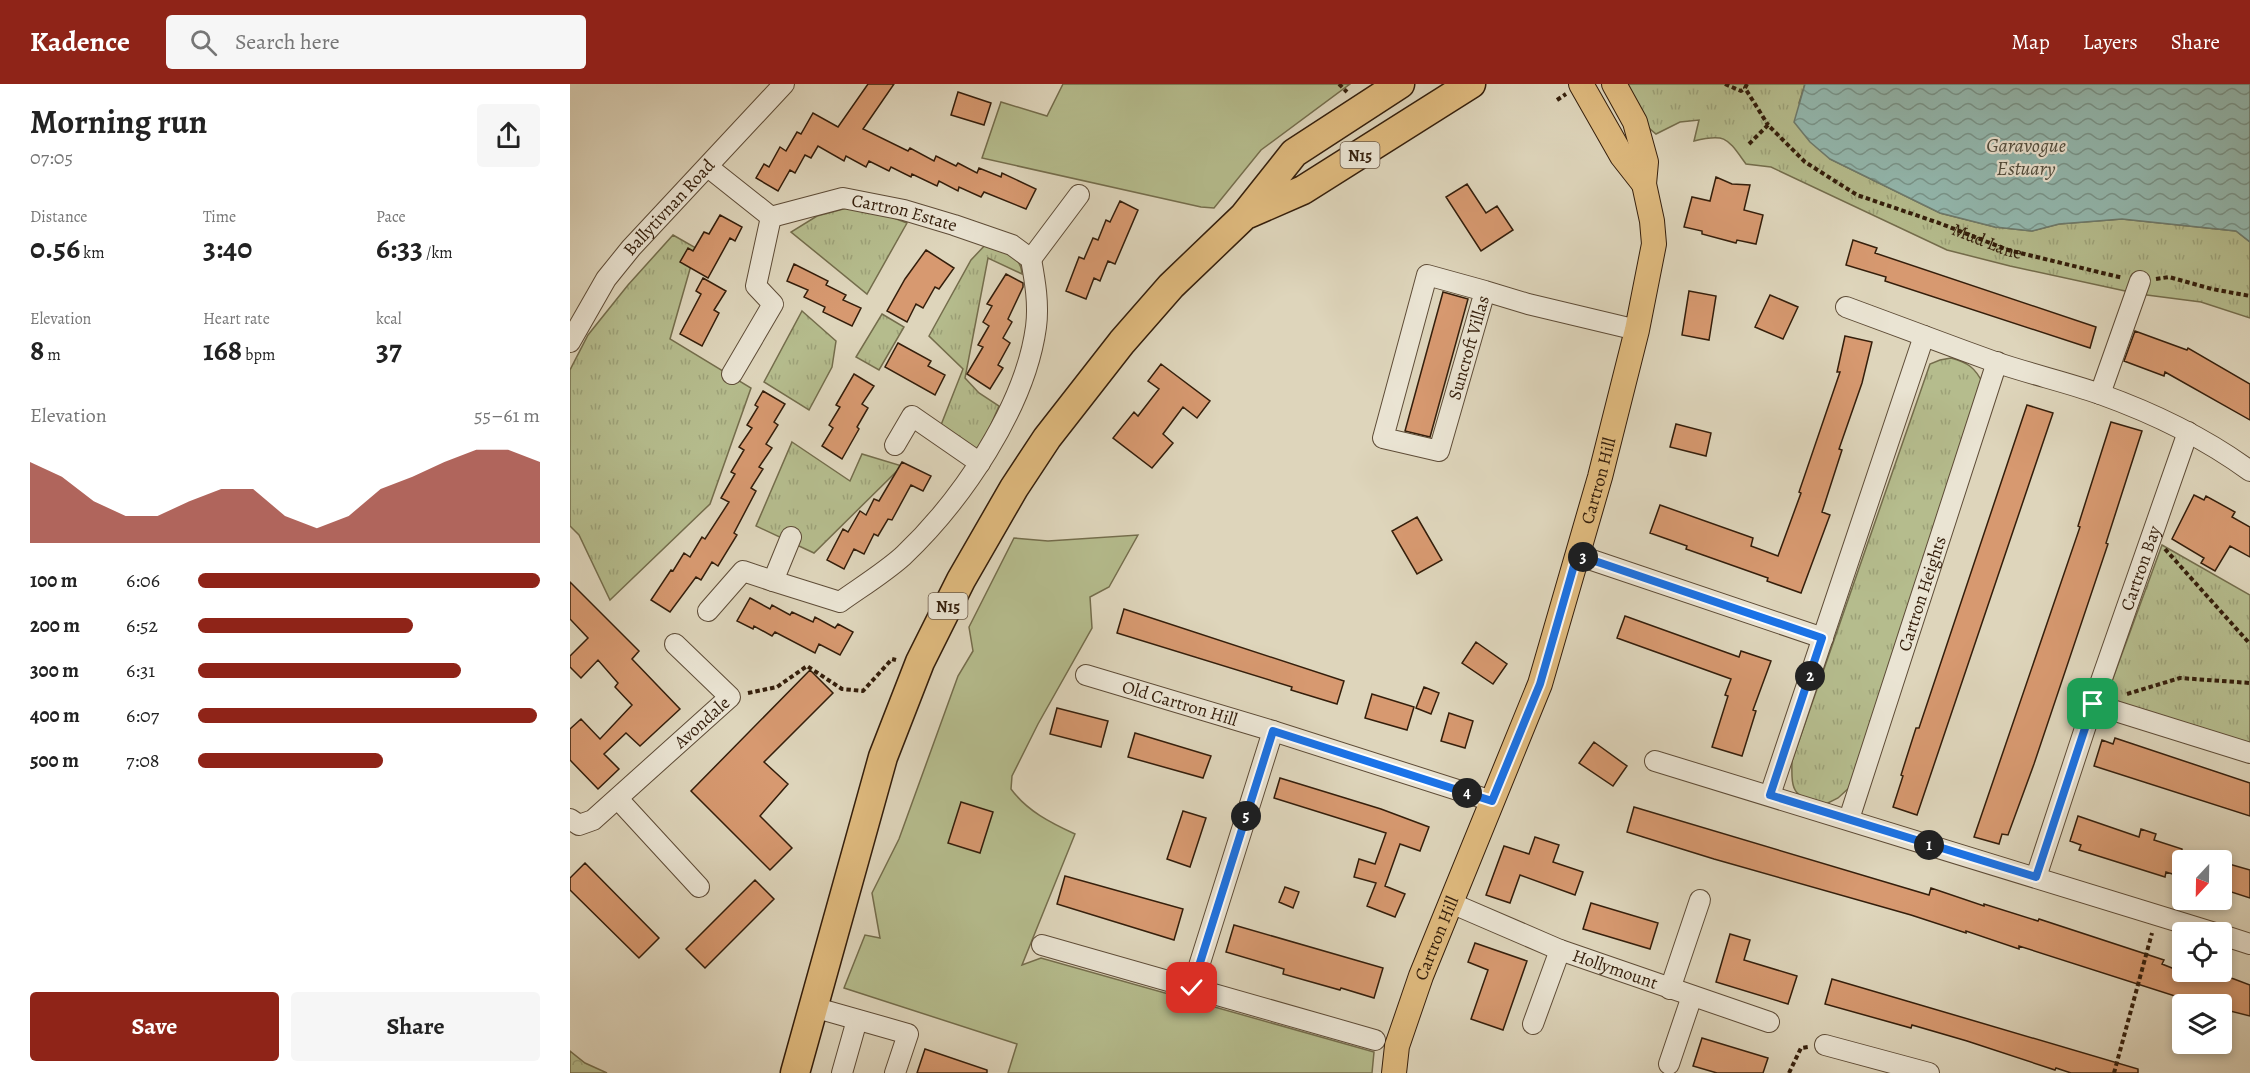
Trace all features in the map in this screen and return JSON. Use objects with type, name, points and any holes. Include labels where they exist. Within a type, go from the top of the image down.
[{"type":"highway","name":"N15","points":[[795,1073],[883,757],[920,662],[961,580],[1014,488],[1047,438],[1094,375],[1171,286],[1244,216],[1294,153],[1400,84]]},
{"type":"highway","name":"N15","points":[[1244,216],[1303,190],[1471,84]]},
{"type":"main road","name":"Cartron Hill","points":[[1581,84],[1622,156],[1644,184]]},
{"type":"main road","name":"Cartron Hill","points":[[1394,1073],[1397,1046],[1421,976],[1540,684],[1600,477],[1637,330],[1654,244],[1652,221],[1644,184],[1646,162],[1635,122],[1614,84]]},
{"type":"street","name":"Ballytivnan Road","points":[[570,342],[612,271],[631,248],[784,84]]},
{"type":"street","points":[[708,167],[771,217],[756,286],[773,304],[732,374]]},
{"type":"street","points":[[708,611],[743,571],[840,602],[902,556],[957,495],[981,463],[1004,422],[1030,357],[1036,326],[1037,294],[1031,259],[1079,195]]},
{"type":"street","name":"Cartron Estate","points":[[771,217],[843,198],[904,210],[964,228],[1012,245],[1031,259]]},
{"type":"street","name":"Suncroft Villas","points":[[1485,291],[1440,451],[1383,438],[1427,276],[1485,291],[1528,304],[1637,330]]},
{"type":"street","points":[[2100,394],[2140,281]]},
{"type":"street","points":[[1845,307],[1997,362],[2100,394],[2188,432],[2250,471]]},
{"type":"street","points":[[1770,795],[1924,336]]},
{"type":"street","name":"Cartron Heights","points":[[1849,819],[1997,362]]},
{"type":"street","points":[[895,445],[912,416],[981,463]]},
{"type":"street","name":"Cartron Bay","points":[[2036,877],[2093,704],[2188,432]]},
{"type":"street","points":[[773,580],[791,537]]},
{"type":"street","points":[[1577,555],[1822,638]]},
{"type":"street","name":"Avondale","points":[[570,819],[579,825],[593,820],[730,697],[675,644]]},
{"type":"street","name":"Old Cartron Hill","points":[[1086,675],[1273,731],[1492,801]]},
{"type":"street","points":[[2093,704],[2250,753]]},
{"type":"street","points":[[1192,988],[1273,731]]},
{"type":"street","points":[[1656,761],[2181,922]]},
{"type":"street","points":[[618,799],[699,887]]},
{"type":"street","name":"Hollymount","points":[[1670,989],[1701,900]]},
{"type":"street","name":"Hollymount","points":[[1451,903],[1560,950],[1769,1022]]},
{"type":"street","points":[[2232,938],[2250,944]]},
{"type":"street","points":[[1042,945],[1375,1040]]},
{"type":"street","name":"Hollymount","points":[[1533,1024],[1560,950]]},
{"type":"street","points":[[1669,1064],[1692,996]]},
{"type":"street","points":[[813,1007],[908,1034],[895,1073]]},
{"type":"street","points":[[842,1073],[857,1020]]},
{"type":"street","points":[[1825,1045],[1929,1073]]},
{"type":"path","points":[[1725,84],[1741,91],[1746,86]]},
{"type":"path","name":"Mud Lane","points":[[1746,86],[1768,125],[1805,162],[1857,195],[2008,250],[2140,281]]},
{"type":"path","points":[[1749,144],[1768,125]]},
{"type":"path","points":[[2140,281],[2169,277],[2212,290],[2250,296]]},
{"type":"path","points":[[2152,535],[2250,644]]},
{"type":"path","points":[[730,697],[777,687],[807,666],[843,689],[863,691],[892,659],[903,662],[920,662]]},
{"type":"path","points":[[2093,704],[2180,678],[2250,683]]},
{"type":"path","points":[[2114,1073],[2157,914]]},
{"type":"path","points":[[1789,1073],[1801,1048],[1825,1045]]},
{"type":"green space","points":[[1063,84],[1350,84],[1261,150],[1214,208],[982,158],[1001,102],[1047,116]]},
{"type":"green space","points":[[1624,84],[1805,84],[1799,103],[1830,159],[1940,213],[1995,227],[2032,231],[2059,224],[2122,219],[2236,231],[2250,242],[2250,318],[2201,302],[2139,294],[1947,250],[1771,167],[1746,164],[1725,140],[1713,138],[1694,141],[1699,120],[1680,122],[1656,134],[1643,123]]},
{"type":"green space","points":[[847,208],[886,215],[907,223],[867,294],[791,232],[817,216]]},
{"type":"green space","points":[[673,235],[696,248],[670,339],[751,388],[710,504],[610,600],[579,535],[570,526],[570,370],[588,335],[628,285]]},
{"type":"green space","points":[[988,242],[1015,258],[1019,262],[1022,274],[988,258],[965,378],[979,393],[999,406],[983,443],[975,449],[941,425],[963,369],[929,336],[971,260]]},
{"type":"green space","points":[[802,311],[836,341],[832,367],[809,410],[764,382]]},
{"type":"green space","points":[[882,314],[904,327],[879,370],[856,357]]},
{"type":"green space","points":[[1951,358],[1970,366],[1983,384],[1851,786],[1838,798],[1826,804],[1807,799],[1801,796],[1794,787],[1792,761],[1930,364]]},
{"type":"green space","points":[[792,442],[850,481],[862,454],[902,466],[814,553],[756,526]]},
{"type":"green space","points":[[1138,535],[1109,587],[1090,597],[1092,628],[1038,724],[1012,776],[1011,789],[1024,804],[1048,821],[1075,834],[1022,965],[1041,958],[1374,1052],[1372,1073],[1008,1073],[1017,1044],[844,988],[865,935],[880,938],[872,893],[899,839],[958,676],[973,651],[969,627],[1014,538],[1048,541]]},
{"type":"green space","points":[[2162,545],[2250,595],[2250,743],[2105,700]]},
{"type":"green space","points":[[570,1051],[585,1063],[607,1073],[570,1073]]},
{"type":"water","name":"Garavogue Estuary","points":[[1805,84],[2250,84],[2250,242],[2236,231],[2122,219],[2059,224],[2032,231],[1995,227],[1940,213],[1830,159],[1810,142],[1794,122]]},
{"type":"building","points":[[868,84],[894,84],[863,129],[908,151],[910,148],[934,161],[936,156],[956,166],[958,163],[977,173],[979,168],[1001,177],[1002,173],[1036,189],[1026,209],[984,192],[981,197],[959,187],[958,191],[939,181],[937,186],[912,174],[911,177],[891,167],[889,171],[869,161],[866,167],[846,156],[844,161],[818,146],[811,158],[805,155],[795,173],[790,170],[778,191],[756,178],[764,164],[769,167],[780,147],[786,151],[797,132],[801,134],[813,113],[838,127]]},
{"type":"building","points":[[958,92],[991,103],[984,125],[951,115]]},
{"type":"building","points":[[1716,177],[1732,184],[1750,185],[1744,210],[1763,215],[1756,244],[1737,240],[1736,243],[1684,227],[1692,197],[1710,201]]},
{"type":"building","points":[[1467,184],[1486,213],[1497,206],[1513,230],[1481,251],[1446,197]]},
{"type":"building","points":[[1120,201],[1138,210],[1115,264],[1108,261],[1100,281],[1094,278],[1086,299],[1066,291],[1079,257],[1084,259],[1093,238],[1098,240],[1106,220],[1110,222]]},
{"type":"building","points":[[720,215],[742,227],[735,241],[730,238],[708,278],[680,262],[688,248],[693,251],[704,232],[709,234]]},
{"type":"building","points":[[1853,240],[1877,248],[1875,253],[2096,327],[2090,348],[1885,281],[1886,277],[1846,265]]},
{"type":"building","points":[[926,250],[954,268],[939,289],[935,287],[923,308],[916,304],[907,322],[887,311],[905,279]]},
{"type":"building","points":[[794,264],[828,281],[826,285],[846,295],[843,300],[861,308],[852,326],[823,312],[825,307],[804,297],[808,290],[787,281]]},
{"type":"building","points":[[1006,274],[1023,283],[1023,287],[1008,319],[1012,322],[1003,338],[1010,343],[998,365],[1003,368],[990,389],[967,374],[983,347],[978,345],[989,326],[983,322],[992,306],[987,304]]},
{"type":"building","points":[[703,278],[726,291],[714,310],[719,313],[702,346],[680,334],[701,294],[696,291]]},
{"type":"building","points":[[1689,291],[1716,296],[1709,340],[1682,335]]},
{"type":"building","points":[[1443,292],[1468,299],[1430,437],[1405,431]]},
{"type":"building","points":[[1770,295],[1798,307],[1783,339],[1755,327]]},
{"type":"building","points":[[2135,331],[2187,350],[2188,348],[2250,384],[2250,420],[2165,372],[2164,376],[2124,361]]},
{"type":"building","points":[[1845,336],[1872,342],[1862,383],[1839,449],[1842,450],[1822,512],[1830,515],[1801,593],[1650,533],[1660,505],[1753,538],[1751,546],[1778,556],[1840,372],[1837,372]]},
{"type":"building","points":[[898,343],[931,361],[928,366],[945,375],[935,395],[885,367]]},
{"type":"building","points":[[1161,364],[1210,401],[1197,418],[1183,407],[1163,434],[1173,443],[1152,468],[1113,438],[1134,412],[1138,416],[1159,389],[1148,381]]},
{"type":"building","points":[[854,374],[874,386],[862,404],[868,408],[842,459],[822,446],[833,428],[829,425],[840,407],[836,405]]},
{"type":"building","points":[[763,391],[785,404],[774,422],[778,425],[766,444],[772,448],[759,467],[763,469],[751,488],[756,491],[734,533],[737,535],[718,566],[712,562],[701,580],[696,577],[670,612],[651,600],[684,553],[690,557],[702,537],[705,539],[729,502],[721,498],[735,474],[731,472],[744,450],[739,447],[752,428],[747,425],[758,407],[755,405]]},
{"type":"building","points":[[2027,405],[2053,413],[1917,815],[1893,807],[1903,776],[1901,775],[1916,728],[1919,728]]},
{"type":"building","points":[[2111,422],[2142,431],[2106,543],[2108,544],[2008,835],[2002,834],[1999,844],[1974,837],[2080,527],[2078,526]]},
{"type":"building","points":[[1676,424],[1711,433],[1706,456],[1670,447]]},
{"type":"building","points":[[902,462],[931,476],[923,491],[911,485],[892,520],[888,519],[878,536],[874,534],[864,554],[854,549],[844,569],[827,560],[843,529],[848,532],[860,511],[866,515],[874,499],[879,501]]},
{"type":"building","points":[[2194,495],[2204,500],[2206,496],[2235,512],[2232,517],[2250,527],[2250,557],[2230,546],[2215,571],[2201,563],[2204,558],[2172,539]]},
{"type":"building","points":[[1417,517],[1442,560],[1417,574],[1392,531]]},
{"type":"building","points":[[570,582],[639,651],[632,659],[680,709],[640,746],[626,733],[604,754],[619,769],[598,789],[570,760],[570,729],[581,719],[600,739],[632,705],[615,687],[618,683],[598,660],[581,678],[570,667],[570,656],[588,638],[570,619]]},
{"type":"building","points":[[750,598],[770,609],[772,605],[790,615],[792,612],[813,622],[815,617],[835,628],[838,624],[853,632],[840,655],[819,644],[815,653],[775,632],[772,636],[754,626],[753,629],[737,621]]},
{"type":"building","points":[[1124,609],[1344,681],[1337,704],[1291,690],[1292,687],[1117,633]]},
{"type":"building","points":[[1625,616],[1739,657],[1741,651],[1771,661],[1753,710],[1756,711],[1742,756],[1712,747],[1731,679],[1617,638]]},
{"type":"building","points":[[1476,642],[1507,664],[1493,684],[1462,663]]},
{"type":"building","points":[[810,670],[833,693],[764,762],[788,784],[760,816],[792,848],[770,870],[691,791]]},
{"type":"building","points":[[1424,687],[1439,693],[1431,714],[1416,708]]},
{"type":"building","points":[[1372,694],[1414,707],[1407,730],[1365,718]]},
{"type":"building","points":[[1057,708],[1108,721],[1101,747],[1050,734]]},
{"type":"building","points":[[1449,713],[1473,721],[1465,748],[1441,741]]},
{"type":"building","points":[[1135,733],[1211,756],[1203,778],[1128,757]]},
{"type":"building","points":[[2115,738],[2250,783],[2250,816],[2094,766],[2102,740],[2113,744]]},
{"type":"building","points":[[1594,742],[1627,766],[1613,786],[1579,763]]},
{"type":"building","points":[[1280,778],[1381,809],[1429,827],[1420,851],[1400,844],[1385,886],[1405,894],[1395,917],[1367,906],[1376,883],[1354,877],[1359,859],[1375,864],[1386,833],[1274,798]]},
{"type":"building","points":[[961,802],[993,812],[980,853],[948,843]]},
{"type":"building","points":[[1634,807],[1929,895],[1931,888],[1984,906],[1984,904],[2038,921],[2039,919],[2164,960],[2162,964],[2172,968],[2172,982],[2232,982],[2232,978],[2250,985],[2250,1016],[2232,1012],[2232,994],[2172,995],[2019,946],[2019,949],[1966,931],[1966,933],[1627,832]]},
{"type":"building","points":[[1183,811],[1206,818],[1190,867],[1167,859]]},
{"type":"building","points":[[2078,816],[2139,837],[2141,829],[2156,834],[2154,840],[2182,850],[2172,850],[2172,874],[2166,872],[2165,877],[2079,850],[2081,845],[2070,841]]},
{"type":"building","points":[[1535,837],[1559,845],[1553,862],[1583,872],[1575,895],[1520,875],[1510,903],[1486,895],[1504,846],[1529,854]]},
{"type":"building","points":[[585,863],[659,938],[639,958],[570,890],[570,878]]},
{"type":"building","points":[[2232,865],[2250,870],[2250,898],[2232,892]]},
{"type":"building","points":[[1065,876],[1183,909],[1174,940],[1057,904]]},
{"type":"building","points":[[755,880],[774,899],[705,968],[686,949]]},
{"type":"building","points":[[1285,887],[1299,892],[1293,908],[1279,902]]},
{"type":"building","points":[[1591,903],[1658,923],[1650,949],[1583,929]]},
{"type":"building","points":[[1234,925],[1383,968],[1374,998],[1283,974],[1284,969],[1226,952]]},
{"type":"building","points":[[1730,934],[1750,940],[1744,960],[1797,976],[1788,1004],[1716,982]]},
{"type":"building","points":[[1475,943],[1527,961],[1503,1030],[1471,1019],[1488,970],[1468,962]]},
{"type":"building","points":[[1832,979],[2138,1069],[2138,1073],[2071,1073],[2056,1068],[2055,1070],[1912,1025],[1911,1028],[1825,1004]]},
{"type":"building","points":[[1702,1038],[1768,1058],[1763,1073],[1717,1073],[1693,1066]]},
{"type":"building","points":[[925,1049],[987,1070],[987,1073],[917,1073]]},
{"type":"route","points":[[1192,988],[1273,731],[1492,801],[1540,684],[1577,555],[1822,638],[1770,795],[2036,877],[2093,704]]}]
